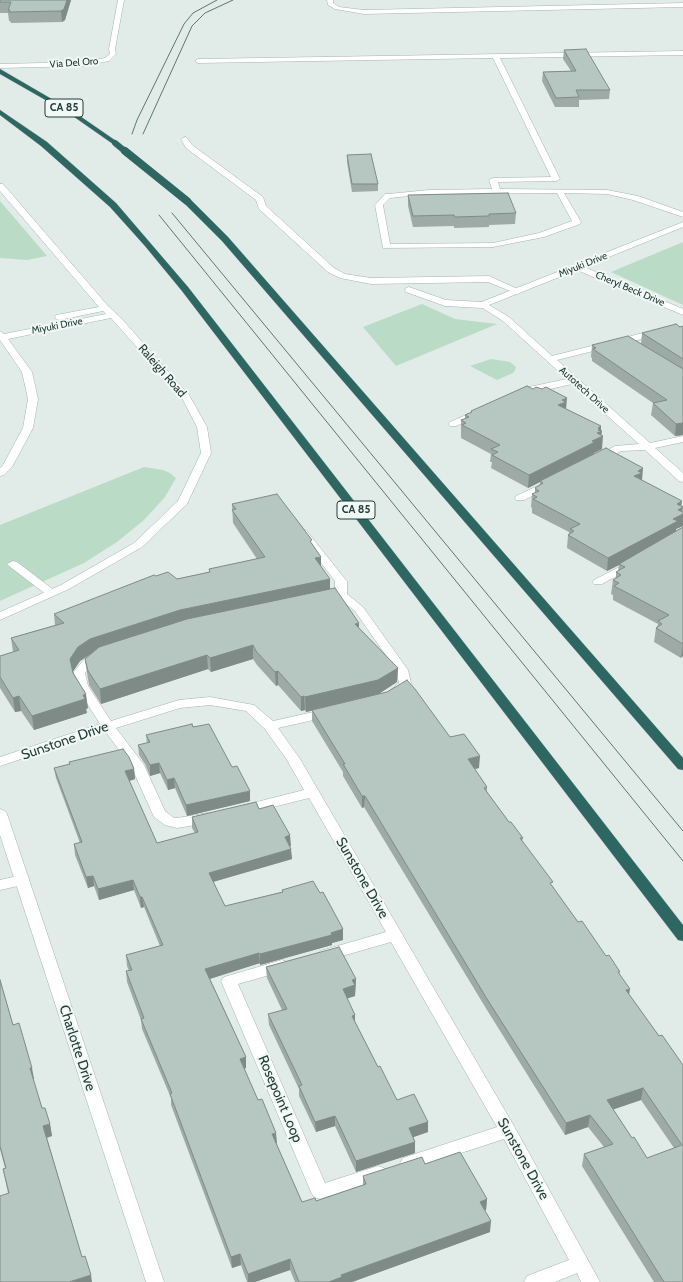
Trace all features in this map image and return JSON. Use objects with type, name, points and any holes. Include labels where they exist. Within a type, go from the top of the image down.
[{"type":"highway","name":"CA 85","points":[[0,71],[11,76],[72,113],[115,143],[187,201],[225,239],[683,766]]},
{"type":"highway","name":"CA 85","points":[[0,112],[44,144],[78,172],[113,206],[148,244],[195,302],[683,936]]},
{"type":"street","name":"Via Del Oro","points":[[0,66],[83,64],[107,60],[113,54],[112,49],[121,0]]},
{"type":"street","points":[[330,0],[330,4],[337,8],[364,12],[480,9],[560,4],[683,5]]},
{"type":"street","points":[[198,61],[683,53]]},
{"type":"street","points":[[495,55],[556,179],[494,180],[497,191]]},
{"type":"street","points":[[185,139],[189,146],[260,199],[262,206],[331,270],[343,276],[371,281],[489,279],[518,291]]},
{"type":"street","name":"Raleigh Road","points":[[0,186],[105,308],[113,315],[186,397],[202,427],[206,453],[182,502],[138,544],[65,586],[0,616]]},
{"type":"street","points":[[559,191],[577,222],[541,236],[493,245],[386,246],[379,205],[388,196],[429,192],[497,191],[559,191],[607,192],[635,198],[683,215]]},
{"type":"street","name":"Miyuki Drive","points":[[482,305],[683,224]]},
{"type":"street","name":"Cheryl Beck Drive","points":[[578,267],[683,312]]},
{"type":"street","points":[[409,290],[445,303],[482,305]]},
{"type":"street","name":"Autotech Drive","points":[[482,305],[506,319],[683,480]]},
{"type":"street","name":"Miyuki Drive","points":[[1,333],[105,308]]},
{"type":"street","name":"Miyuki Drive","points":[[1,333],[113,315]]},
{"type":"street","points":[[0,473],[7,467],[28,428],[33,399],[27,372],[1,333]]},
{"type":"street","points":[[549,359],[647,335]]},
{"type":"street","points":[[624,340],[637,348]]},
{"type":"street","points":[[517,395],[532,389],[573,381]]},
{"type":"street","points":[[453,424],[489,408]]},
{"type":"street","points":[[591,462],[619,448],[647,447],[683,439]]},
{"type":"street","points":[[520,498],[562,477]]},
{"type":"street","points":[[294,521],[341,582],[341,595]]},
{"type":"street","points":[[598,582],[644,557]]},
{"type":"street","points":[[13,564],[51,593]]},
{"type":"street","points":[[326,598],[341,595]]},
{"type":"street","points":[[341,595],[359,610],[402,670],[405,683],[401,688],[382,699]]},
{"type":"street","points":[[107,652],[90,660],[79,674],[82,686],[108,726],[137,765],[156,809],[164,819],[177,823],[224,814],[312,793]]},
{"type":"street","name":"Sunstone Drive","points":[[0,762],[179,704],[210,701],[250,708],[270,726],[293,759],[508,1131],[591,1282]]},
{"type":"street","points":[[270,726],[336,710]]},
{"type":"street","name":"Charlotte Drive","points":[[0,814],[155,1282]]},
{"type":"street","points":[[0,885],[22,880]]},
{"type":"street","name":"Rosepoint Loop","points":[[395,935],[229,981],[320,1192],[508,1131]]},
{"type":"street","points":[[533,1282],[580,1264]]},
{"type":"green space","points":[[0,201],[47,256],[27,260],[0,258]]},
{"type":"green space","points":[[683,242],[683,305],[611,272]]},
{"type":"green space","points":[[422,304],[455,319],[497,324],[396,366],[363,327]]},
{"type":"green space","points":[[491,359],[510,362],[516,367],[515,370],[513,373],[497,380],[470,366]]},
{"type":"green space","points":[[144,467],[163,470],[176,478],[165,497],[144,520],[117,542],[84,563],[0,601],[0,525]]},
{"type":"building","points":[[0,0],[67,0],[64,9],[61,11],[9,12],[10,10],[8,10],[11,2],[0,2]]},
{"type":"building","points":[[586,49],[610,90],[576,90],[579,97],[556,98],[543,72],[576,71],[564,50]]},
{"type":"building","points":[[371,154],[378,184],[352,184],[347,155]]},
{"type":"building","points":[[508,193],[516,213],[489,214],[489,216],[455,217],[454,215],[413,216],[408,195]]},
{"type":"building","points":[[676,324],[680,327],[683,326],[683,359],[642,333]]},
{"type":"building","points":[[628,336],[683,369],[683,423],[676,424],[653,403],[667,400],[593,349],[596,348],[592,345]]},
{"type":"building","points":[[527,386],[533,389],[536,387],[542,389],[546,387],[567,398],[562,400],[566,402],[558,405],[601,426],[598,428],[601,429],[598,430],[602,431],[597,433],[603,436],[592,441],[595,442],[529,475],[492,455],[498,452],[491,449],[500,445],[462,425],[466,423],[461,420],[469,417],[465,415],[472,412],[471,411]]},
{"type":"building","points":[[606,448],[643,468],[638,471],[642,473],[634,476],[682,501],[677,504],[683,507],[678,510],[683,512],[683,514],[673,519],[678,521],[608,558],[568,535],[574,531],[570,529],[580,524],[533,499],[537,497],[532,494],[539,491],[535,488],[543,483],[540,481]]},
{"type":"building","points":[[277,494],[312,540],[310,541],[321,557],[315,558],[330,579],[180,610],[90,639],[78,647],[70,659],[73,673],[86,694],[83,695],[85,699],[32,716],[19,696],[13,698],[0,677],[0,656],[19,650],[11,638],[64,623],[54,614],[154,575],[156,576],[168,572],[177,579],[210,572],[209,569],[265,557],[232,510],[236,509],[232,504]]},
{"type":"building","points":[[683,527],[683,644],[656,628],[662,624],[658,621],[669,615],[614,586],[619,583],[613,580],[621,575],[616,572],[625,567],[619,564]]},
{"type":"building","points":[[335,588],[359,623],[355,624],[398,668],[378,680],[305,697],[301,697],[278,671],[275,672],[256,651],[253,645],[210,658],[207,655],[100,689],[88,671],[85,659],[99,647],[187,619]]},
{"type":"building","points":[[407,680],[450,737],[464,734],[480,756],[468,759],[487,787],[484,788],[523,838],[520,838],[553,882],[550,883],[578,922],[582,921],[606,956],[609,955],[620,972],[618,972],[630,989],[626,990],[659,1036],[662,1035],[683,1065],[683,1282],[664,1282],[584,1154],[613,1144],[590,1115],[566,1123],[487,999],[365,796],[362,796],[343,764],[345,764],[312,710],[387,692]],"holes":[[[643,1088],[682,1145],[647,1158],[634,1137],[632,1138],[607,1100]]]},
{"type":"building","points":[[192,724],[193,727],[209,724],[232,767],[237,766],[250,791],[186,805],[174,778],[167,780],[159,763],[150,765],[138,745],[150,742],[146,735]]},
{"type":"building","points":[[123,749],[129,757],[134,769],[125,771],[157,843],[198,832],[192,817],[256,802],[259,809],[273,805],[290,835],[285,837],[291,849],[209,873],[225,906],[283,892],[282,890],[313,881],[320,893],[323,892],[343,929],[331,933],[332,935],[260,954],[259,953],[205,969],[246,1057],[240,1059],[258,1100],[262,1099],[276,1133],[272,1134],[302,1202],[315,1198],[316,1201],[366,1184],[363,1176],[422,1157],[425,1164],[460,1152],[487,1199],[480,1202],[491,1221],[341,1275],[342,1277],[329,1282],[299,1282],[290,1259],[248,1274],[240,1254],[231,1257],[170,1094],[172,1093],[141,1019],[144,1018],[126,971],[132,970],[126,955],[163,945],[133,880],[98,889],[93,876],[86,877],[74,844],[82,842],[54,768],[70,764],[69,762]]},
{"type":"building","points":[[339,947],[356,979],[352,980],[355,985],[343,989],[355,1015],[352,1016],[397,1100],[414,1094],[428,1122],[409,1128],[415,1142],[356,1161],[335,1116],[315,1122],[299,1086],[302,1085],[268,1014],[287,1009],[266,967]]},
{"type":"building","points":[[0,980],[13,1025],[19,1023],[42,1108],[45,1108],[50,1124],[43,1126],[82,1257],[85,1256],[91,1275],[69,1282],[0,1282],[0,1196],[9,1193],[3,1169],[6,1168],[0,1146]]},
{"type":"tram line","points":[[132,134],[137,120],[184,24],[193,13],[217,0]]},
{"type":"tram line","points":[[143,134],[192,26],[205,13],[233,0]]},
{"type":"tram line","points":[[172,213],[683,831]]},
{"type":"tram line","points":[[159,215],[683,861]]}]
